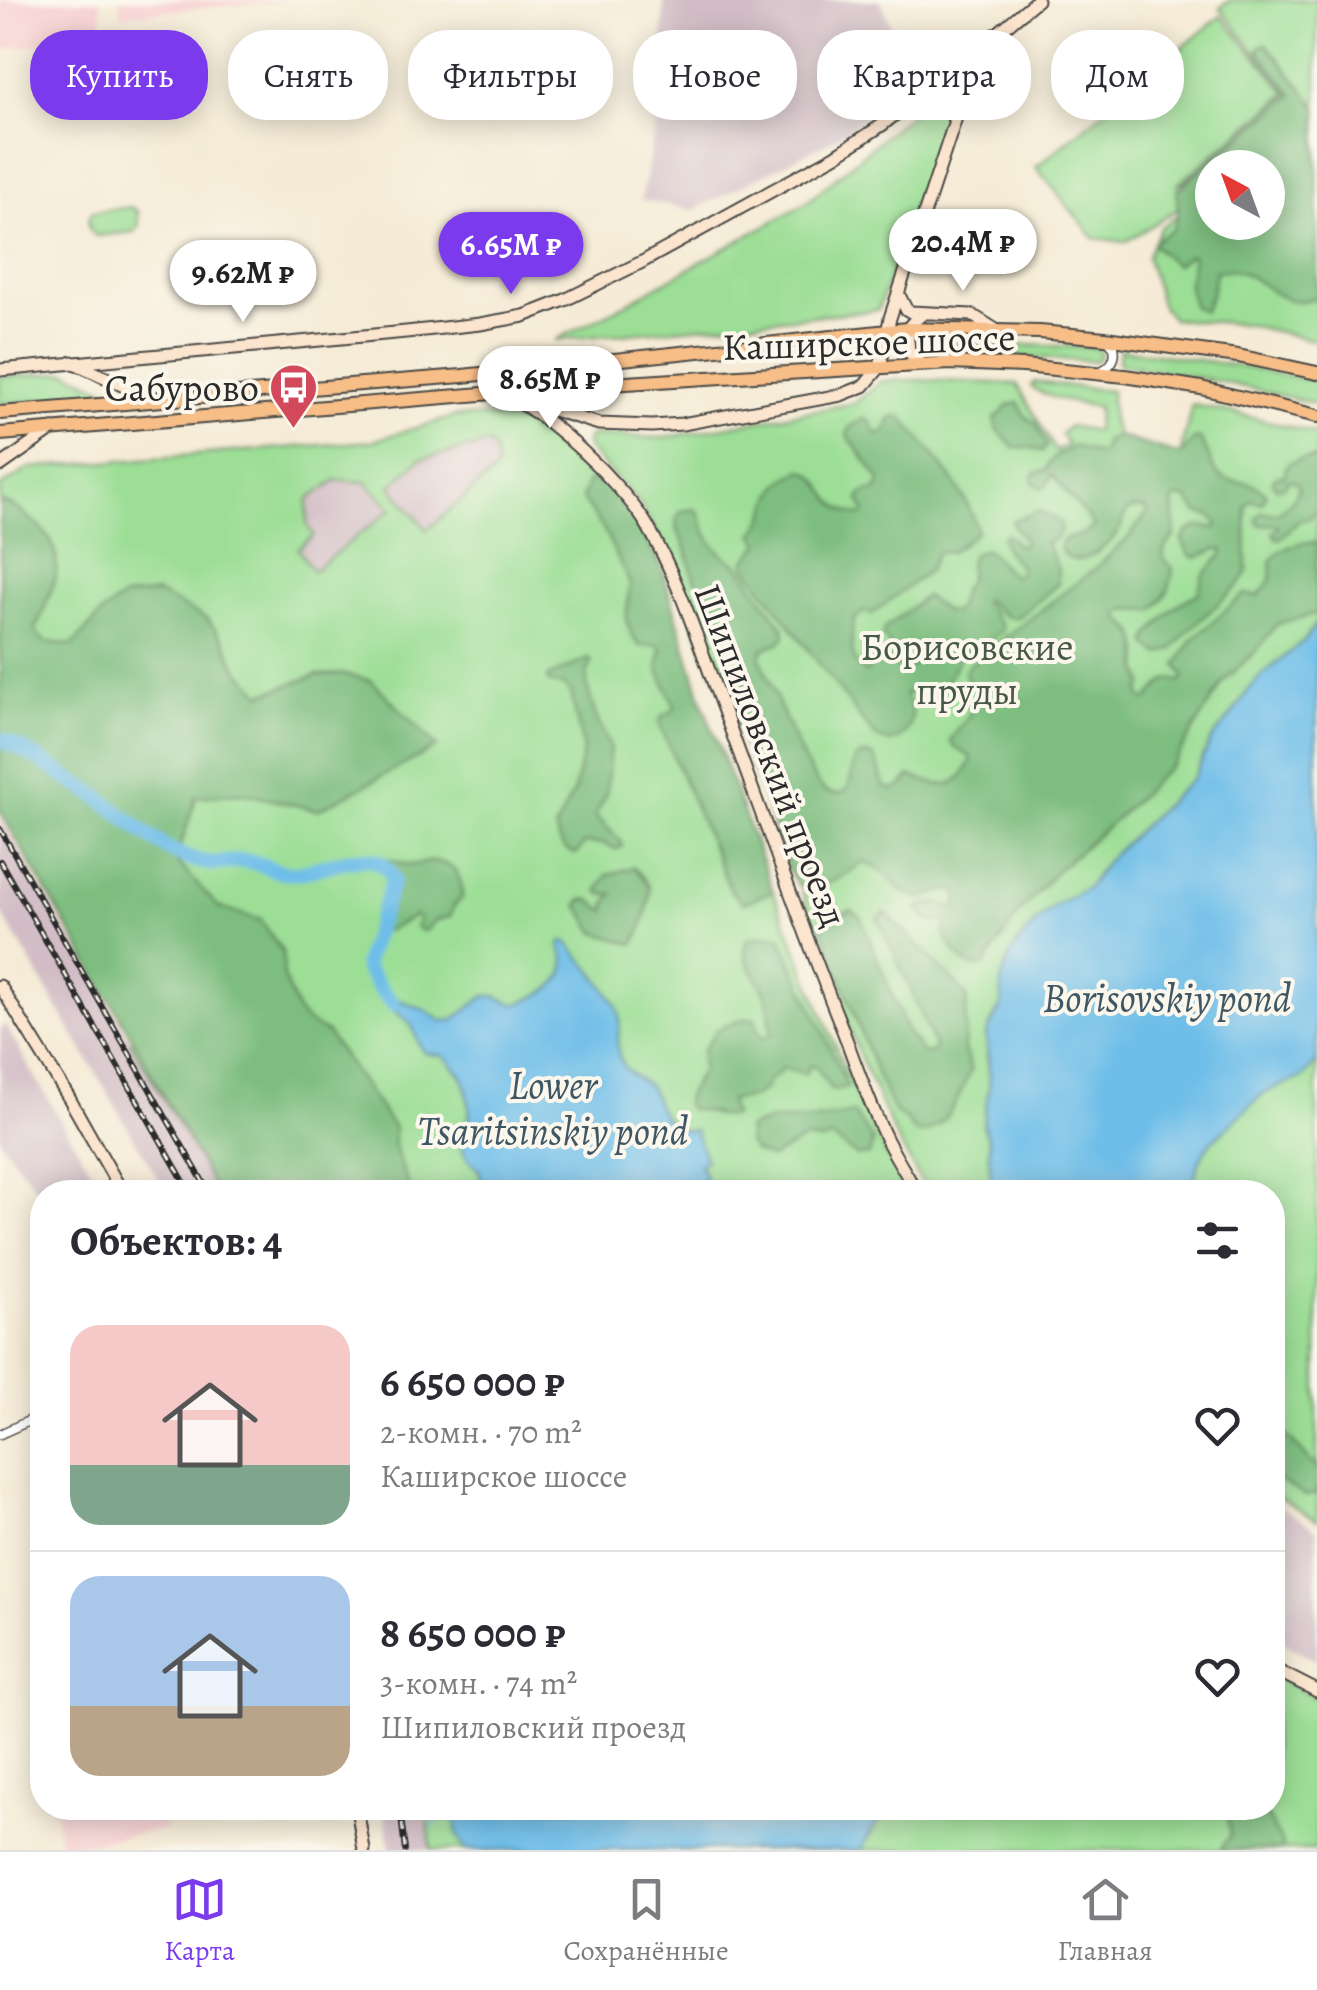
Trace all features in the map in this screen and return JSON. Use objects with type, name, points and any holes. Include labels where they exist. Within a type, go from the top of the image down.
[{"type":"main road","points":[[1002,30],[1037,0]]},
{"type":"main road","points":[[0,370],[406,332],[524,316],[642,262],[835,156],[887,120]]},
{"type":"main road","points":[[513,398],[599,424],[628,427],[682,424],[840,396],[864,386],[880,367],[898,294],[954,120]]},
{"type":"main road","points":[[898,294],[911,312],[972,315],[996,330]]},
{"type":"main road","points":[[922,364],[910,352],[907,330],[924,313]]},
{"type":"main road","name":"Каширское шоссе","points":[[0,413],[462,376],[907,330],[996,330],[1104,338],[1238,356],[1317,373]]},
{"type":"main road","points":[[124,386],[119,371],[128,356]]},
{"type":"main road","points":[[71,362],[160,399]]},
{"type":"main road","name":"Каширское шоссе","points":[[0,434],[578,386],[922,364],[1024,366],[1095,374],[1201,388],[1317,416]]},
{"type":"main road","name":"Шипиловский проезд","points":[[498,394],[513,398],[584,453],[638,510],[664,559],[816,963],[886,1137],[910,1180]]},
{"type":"main road","points":[[584,453],[579,434],[599,424]]},
{"type":"main road","points":[[0,466],[53,429]]},
{"type":"main road","points":[[0,986],[117,1180]]},
{"type":"main road","points":[[1285,1675],[1317,1691]]},
{"type":"main road","points":[[359,1820],[364,1850]]},
{"type":"street","points":[[1095,374],[1114,360],[1114,348],[1104,338]]},
{"type":"street","points":[[0,1434],[30,1420]]},
{"type":"shaded area","points":[[0,0],[100,0],[103,30],[30,30],[30,46],[0,49]]},
{"type":"shaded area","points":[[120,0],[296,0],[121,15]]},
{"type":"shaded area","points":[[664,0],[880,0],[893,30],[817,30],[817,120],[862,120],[832,140],[694,210],[641,200],[657,120],[797,120],[797,30],[663,30]]},
{"type":"shaded area","points":[[489,444],[498,469],[427,530],[391,486],[420,459]]},
{"type":"shaded area","points":[[336,480],[366,482],[393,510],[313,571],[298,549],[314,535],[307,525],[308,499]]},
{"type":"shaded area","points":[[0,818],[211,1180],[159,1180],[0,910]]},
{"type":"shaded area","points":[[5,1025],[98,1180],[30,1180],[0,1140],[0,1029]]},
{"type":"shaded area","points":[[1285,1509],[1317,1530],[1317,1661],[1285,1644]]},
{"type":"shaded area","points":[[56,1820],[164,1820],[166,1829],[61,1848]]},
{"type":"shaded area","points":[[386,1820],[428,1820],[431,1850],[390,1850]]},
{"type":"green space","points":[[1230,0],[1317,0],[1317,341],[1245,324],[1172,319],[1162,307],[1147,257],[1160,228],[1195,202],[1195,240],[1285,240],[1285,150],[1222,150],[1289,94],[1220,8]]},
{"type":"green space","points":[[1221,16],[1287,93],[1219,150],[1195,150],[1195,170],[1177,185],[1189,202],[1125,242],[1094,238],[1036,167],[1094,120],[1184,120],[1184,46]]},
{"type":"green space","points":[[1267,44],[1317,107],[1317,297],[1292,300],[1244,274],[1216,271],[1204,311],[1193,306],[1188,283],[1193,257],[1190,255],[1175,265],[1153,242],[1173,229],[1178,212],[1177,190],[1195,175],[1195,240],[1285,240],[1285,150],[1226,150],[1293,95],[1258,51]]},
{"type":"green space","points":[[903,120],[944,120],[878,310],[555,340],[613,311],[806,203]]},
{"type":"green space","points":[[1195,172],[1195,202],[1182,183]]},
{"type":"green space","points":[[131,207],[138,212],[139,226],[134,232],[96,236],[90,231],[88,218],[92,212]]},
{"type":"green space","points":[[925,343],[1096,347],[1101,353],[1098,360],[1092,361],[924,352],[919,347]]},
{"type":"green space","points":[[1120,349],[1317,381],[1317,404],[1119,364]]},
{"type":"green space","points":[[67,372],[111,392],[0,404],[0,377]]},
{"type":"green space","name":"Борисовские пруды","points":[[881,381],[1017,384],[1055,451],[1067,445],[1061,434],[1069,426],[1096,431],[1098,407],[1047,395],[1031,387],[1035,382],[1111,391],[1117,436],[1180,455],[1192,405],[1317,434],[1317,622],[1306,639],[1247,692],[1211,740],[1194,777],[1107,860],[1089,887],[1055,906],[1018,942],[1002,1003],[989,1027],[990,1079],[984,1128],[989,1140],[991,1180],[920,1180],[894,1133],[858,1052],[782,833],[672,560],[640,504],[586,443],[595,435],[663,438],[855,403]]},
{"type":"green space","points":[[1019,403],[1047,446],[1042,451],[1014,448],[997,429],[995,419],[1009,405]]},
{"type":"green space","points":[[456,416],[535,424],[608,484],[632,514],[661,565],[703,705],[773,891],[842,1063],[901,1180],[211,1180],[130,1042],[261,920],[218,907],[176,861],[196,797],[242,793],[318,810],[437,747],[317,675],[262,695],[236,667],[225,642],[102,613],[73,645],[45,642],[35,632],[56,574],[54,547],[34,522],[0,502],[0,487],[30,468],[372,441]],"holes":[[[488,444],[494,450],[497,469],[427,530],[391,486],[420,459]],[[336,480],[366,482],[392,509],[313,571],[298,549],[314,535],[307,525],[308,500]]]},
{"type":"green space","points":[[896,416],[902,417],[957,487],[977,532],[951,552],[937,553],[928,571],[872,614],[863,612],[854,620],[852,649],[860,668],[866,672],[870,668],[872,649],[910,667],[915,663],[910,650],[896,653],[882,635],[885,628],[925,596],[946,612],[954,612],[968,581],[974,554],[987,549],[1012,576],[1019,574],[1019,564],[1002,540],[1006,534],[1018,546],[1024,543],[1012,521],[1039,511],[1060,522],[1061,530],[1046,543],[1058,569],[1058,584],[1018,617],[1004,615],[983,601],[1002,631],[961,655],[938,698],[913,689],[905,695],[912,711],[910,724],[898,739],[886,741],[867,727],[745,561],[760,544],[754,533],[775,490],[802,470],[817,479],[840,507],[862,515],[865,511],[859,500],[866,492],[877,490],[880,480],[847,435],[850,427],[863,419],[868,419],[877,434],[883,433]]},
{"type":"green space","points":[[1117,436],[1180,455],[1199,438],[1219,475],[1254,485],[1266,494],[1261,503],[1251,500],[1246,506],[1247,572],[1240,584],[1173,649],[1160,654],[1147,643],[1149,636],[1172,609],[1198,594],[1203,576],[1223,550],[1196,558],[1189,554],[1182,541],[1188,532],[1200,527],[1216,528],[1218,523],[1198,513],[1186,498],[1176,498],[1175,535],[1164,549],[1164,560],[1173,568],[1168,591],[1153,610],[1126,609],[1120,613],[1138,641],[1142,698],[1146,700],[1169,679],[1182,681],[1184,675],[1177,665],[1192,640],[1244,594],[1257,596],[1262,592],[1270,581],[1271,561],[1292,546],[1317,543],[1317,613],[1277,624],[1223,682],[1174,762],[1058,869],[1019,913],[984,966],[965,963],[944,935],[944,919],[933,923],[919,909],[936,903],[956,908],[959,897],[955,890],[926,897],[909,895],[879,869],[862,863],[832,882],[798,885],[784,860],[750,761],[686,603],[693,601],[726,676],[743,685],[747,683],[739,654],[694,578],[676,527],[677,517],[682,511],[694,509],[700,513],[713,543],[738,564],[784,629],[785,636],[779,643],[763,649],[760,657],[798,748],[824,790],[838,794],[845,791],[856,758],[865,755],[873,756],[884,786],[889,788],[899,788],[910,776],[946,784],[960,778],[972,758],[950,740],[968,717],[977,695],[965,675],[967,667],[1096,568],[1130,536],[1148,512],[1144,508],[1128,511],[1113,538],[1085,558],[1070,559],[1061,550],[1063,540],[1094,527],[1051,475],[1042,488],[1034,483],[1033,477],[1074,446],[1102,453],[1106,441]]},
{"type":"green space","points":[[1317,458],[1317,509],[1310,518],[1300,520],[1276,538],[1273,532],[1279,527],[1260,525],[1257,517],[1262,512],[1277,514],[1294,499],[1299,487],[1288,480],[1285,486],[1277,488],[1273,480],[1284,476],[1287,464]]},
{"type":"green space","points":[[588,480],[608,484],[632,514],[661,565],[703,705],[773,891],[743,903],[731,891],[659,723],[675,707],[658,667],[662,649],[657,645],[640,646],[632,636],[626,620],[630,584],[604,530],[582,499]]},
{"type":"green space","points":[[0,502],[34,522],[54,547],[56,574],[35,631],[45,642],[73,645],[102,613],[124,597],[157,593],[207,619],[225,642],[236,667],[262,694],[317,675],[344,674],[372,681],[437,747],[318,810],[242,793],[196,797],[176,860],[218,907],[261,920],[283,953],[284,979],[299,1014],[327,1033],[394,1128],[394,1146],[407,1180],[209,1180],[0,811]]},
{"type":"green space","points":[[589,659],[592,662],[587,686],[610,747],[606,795],[595,816],[621,841],[622,847],[585,843],[576,854],[562,845],[555,829],[575,788],[583,749],[571,693],[565,686],[548,682],[547,677]]},
{"type":"green space","points":[[385,859],[410,865],[444,863],[455,870],[462,898],[450,916],[433,922],[426,931],[416,926],[419,918],[415,916],[381,931],[377,927],[393,881],[391,874],[378,864]]},
{"type":"green space","points":[[633,867],[646,881],[650,893],[633,944],[596,933],[578,905],[589,899],[606,911],[613,894],[598,890],[607,875]]},
{"type":"green space","points":[[851,910],[860,916],[907,1032],[924,1055],[935,1049],[878,919],[885,912],[967,997],[964,1050],[971,1070],[952,1109],[929,1131],[918,1134],[895,1113],[821,926],[825,920]]},
{"type":"green space","points":[[780,936],[848,1087],[831,1090],[816,1066],[809,1066],[805,1074],[784,1068],[754,1097],[729,1100],[733,1116],[689,1109],[685,1103],[702,1071],[702,1052],[717,1029],[750,1018],[755,1019],[763,1038],[772,1035],[766,993],[749,964],[745,948],[747,940]]},
{"type":"green space","points":[[1317,1061],[1317,1521],[1285,1501],[1285,1180],[1194,1180],[1212,1141],[1265,1092],[1303,1077]]},
{"type":"green space","points":[[854,1113],[873,1141],[869,1155],[857,1156],[832,1138],[804,1139],[771,1158],[755,1152],[748,1143],[748,1128],[771,1120],[810,1120]]},
{"type":"green space","points":[[1285,1434],[1317,1468],[1317,1490],[1305,1496],[1285,1484]]},
{"type":"green space","points":[[1285,1682],[1317,1699],[1317,1850],[431,1850],[428,1820],[1285,1820]]},
{"type":"green space","points":[[1228,1820],[1269,1820],[1283,1845],[1281,1850],[1220,1850],[1230,1836]]},
{"type":"water","name":"Borisovskiy pond","points":[[1317,622],[1317,1061],[1303,1077],[1265,1092],[1212,1141],[1200,1159],[1194,1180],[991,1180],[989,1140],[983,1125],[990,1079],[986,1035],[1002,1003],[1001,981],[1009,957],[1038,920],[1088,887],[1107,860],[1194,777],[1211,740],[1247,692],[1306,639]]},
{"type":"water","name":"Lower Tsaritsinskiy pond","points":[[567,942],[616,1005],[622,1064],[650,1088],[669,1122],[683,1130],[695,1130],[706,1161],[700,1164],[706,1180],[481,1180],[479,1170],[464,1153],[459,1130],[470,1116],[462,1076],[444,1056],[425,1053],[411,1024],[393,1009],[380,989],[442,1021],[454,1020],[485,996],[515,1005],[546,991],[565,969],[560,947]]},
{"type":"water","points":[[455,1820],[879,1820],[861,1850],[465,1850]]},
{"type":"waterway","points":[[0,739],[90,791],[164,846],[193,860],[246,861],[290,873],[362,859],[386,867],[393,880],[365,967],[394,1004]]},
{"type":"waterway","points":[[433,1827],[436,1820]]},
{"type":"railway","points":[[0,829],[202,1180]]},
{"type":"railway","points":[[0,861],[183,1180]]},
{"type":"railway","points":[[401,1820],[405,1850]]},
{"type":"place","name":"Сабурово","points":[[294,430]]}]
